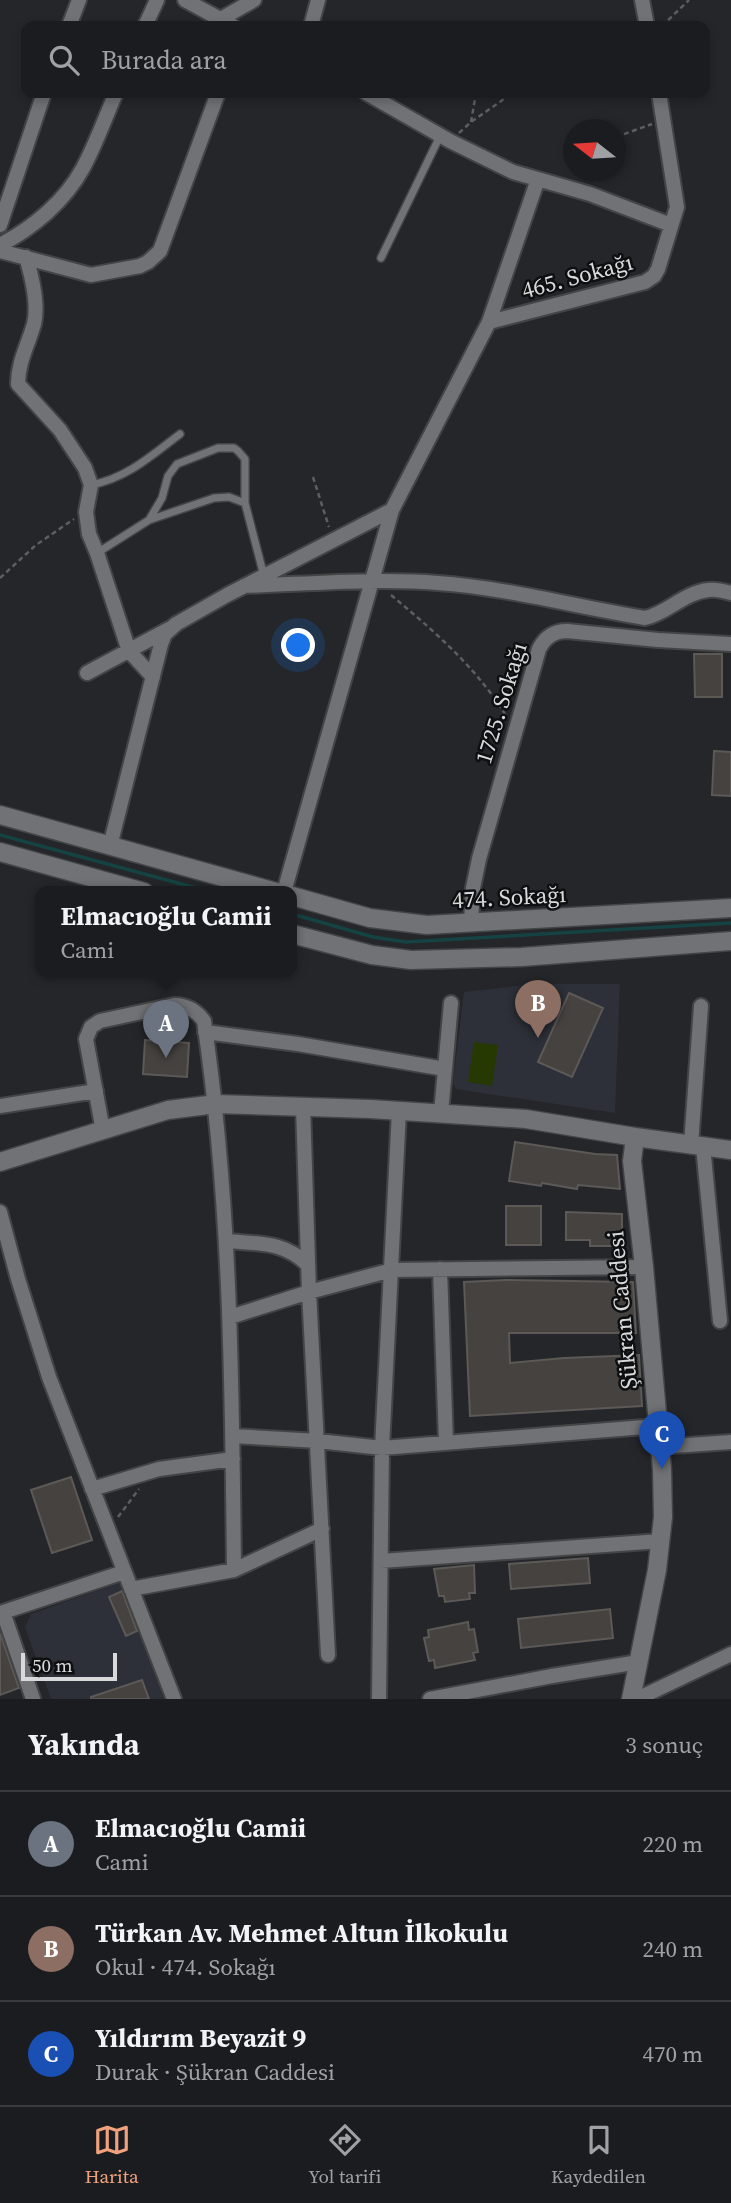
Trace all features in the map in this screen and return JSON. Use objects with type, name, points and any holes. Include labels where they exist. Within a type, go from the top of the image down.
[{"type":"street","points":[[71,21],[79,0]]},
{"type":"street","points":[[147,21],[157,0]]},
{"type":"street","points":[[185,0],[219,20]]},
{"type":"street","points":[[219,20],[224,0]]},
{"type":"street","points":[[219,20],[254,0]]},
{"type":"street","points":[[312,21],[318,0]]},
{"type":"street","points":[[642,0],[646,21]]},
{"type":"street","points":[[0,225],[42,98]]},
{"type":"street","points":[[0,245],[41,219],[75,181],[114,98]]},
{"type":"street","points":[[0,251],[91,275],[140,266],[154,257],[160,251],[216,98]]},
{"type":"street","points":[[375,98],[513,172],[590,194],[671,225]]},
{"type":"street","name":"465. Sokağı","points":[[489,322],[645,282],[654,276],[677,207],[660,98]]},
{"type":"street","points":[[286,886],[392,510],[489,322],[538,179]]},
{"type":"street","points":[[26,257],[34,295],[34,321],[21,360],[18,384],[60,430],[85,468],[91,485],[86,512],[89,534],[129,650],[153,677]]},
{"type":"street","points":[[87,673],[244,586],[392,510]]},
{"type":"street","points":[[244,586],[417,582],[474,587],[645,618],[662,613],[684,598],[699,592],[711,589],[731,593]]},
{"type":"street","points":[[110,846],[162,639],[170,629]]},
{"type":"street","name":"1725. Sokağı","points":[[471,923],[475,873],[539,649],[546,638],[556,632],[567,631],[731,644]]},
{"type":"street","points":[[0,815],[254,886]]},
{"type":"street","points":[[0,852],[122,886]]},
{"type":"street","name":"474. Sokağı","points":[[297,897],[390,922],[427,925],[731,908]]},
{"type":"street","points":[[297,935],[372,955],[411,960],[535,956],[731,941]]},
{"type":"street","points":[[441,1113],[451,1003]]},
{"type":"street","points":[[103,1131],[86,1039],[92,1027],[100,1021],[180,1005],[190,1008],[204,1021],[216,1104],[227,1241],[234,1570]]},
{"type":"street","points":[[701,1006],[697,1146],[720,1321]]},
{"type":"street","points":[[205,1032],[298,1044],[445,1069]]},
{"type":"street","points":[[0,1106],[96,1091]]},
{"type":"street","points":[[0,1162],[168,1110],[216,1104],[399,1110],[526,1119],[731,1150]]},
{"type":"street","points":[[303,1106],[309,1292],[328,1655]]},
{"type":"street","points":[[379,1699],[382,1448],[399,1110]]},
{"type":"street","name":"Şükran Caddesi","points":[[631,1699],[657,1570],[663,1493],[632,1161],[635,1137]]},
{"type":"street","points":[[0,1212],[49,1377],[174,1699]]},
{"type":"street","points":[[227,1241],[281,1246],[308,1265]]},
{"type":"street","points":[[230,1317],[392,1270],[644,1267]]},
{"type":"street","points":[[440,1269],[446,1443]]},
{"type":"street","points":[[233,1436],[382,1448],[657,1426]]},
{"type":"street","points":[[659,1447],[731,1441]]},
{"type":"street","points":[[92,1489],[159,1469],[233,1459]]},
{"type":"street","points":[[131,1589],[234,1570],[322,1529]]},
{"type":"street","points":[[381,1561],[661,1541]]},
{"type":"street","points":[[33,1699],[1,1612],[124,1572]]},
{"type":"street","points":[[637,1699],[731,1654]]},
{"type":"street","points":[[430,1699],[639,1662]]},
{"type":"lane","points":[[381,258],[441,135]]},
{"type":"lane","points":[[91,485],[104,483],[127,473],[180,434]]},
{"type":"lane","points":[[149,520],[162,498],[168,476],[177,464],[223,447],[239,451],[245,459],[245,503],[264,576]]},
{"type":"lane","points":[[97,553],[149,520],[222,497],[245,503]]},
{"type":"path","points":[[667,21],[689,0]]},
{"type":"path","points":[[475,98],[471,122],[505,98]]},
{"type":"path","points":[[626,133],[664,121]]},
{"type":"path","points":[[313,477],[333,541]]},
{"type":"path","points":[[0,578],[36,545],[86,512]]},
{"type":"path","points":[[373,581],[463,660],[490,692],[515,731]]},
{"type":"path","points":[[110,1533],[125,1506],[140,1487]]},
{"type":"shaded area","points":[[536,984],[620,984],[615,1113],[456,1089],[453,1083],[464,992]]},
{"type":"shaded area","points":[[124,1581],[164,1699],[51,1699],[25,1627],[31,1614]]},
{"type":"green space","points":[[474,1042],[498,1045],[492,1086],[468,1082]]},
{"type":"building","points":[[694,654],[722,654],[722,697],[695,697]]},
{"type":"building","points":[[714,751],[731,752],[731,796],[712,795]]},
{"type":"building","points":[[569,993],[603,1008],[572,1077],[538,1062]]},
{"type":"building","points":[[145,1040],[189,1043],[187,1077],[143,1074]]},
{"type":"building","points":[[515,1142],[617,1155],[620,1189],[578,1185],[577,1189],[509,1181]]},
{"type":"building","points":[[506,1206],[541,1206],[541,1245],[506,1245]]},
{"type":"building","points":[[566,1212],[622,1214],[622,1246],[590,1246],[590,1240],[566,1240]]},
{"type":"building","points":[[464,1282],[633,1282],[636,1333],[509,1333],[510,1363],[639,1355],[642,1406],[470,1416]]},
{"type":"building","points":[[71,1477],[92,1540],[52,1553],[31,1490]]},
{"type":"building","points":[[588,1558],[590,1583],[511,1589],[509,1564]]},
{"type":"building","points":[[474,1565],[475,1593],[469,1593],[470,1599],[445,1602],[444,1596],[439,1596],[434,1569]]},
{"type":"building","points":[[122,1591],[137,1631],[126,1636],[109,1597]]},
{"type":"building","points":[[610,1609],[613,1638],[521,1648],[518,1619]]},
{"type":"building","points":[[468,1622],[469,1630],[474,1629],[478,1652],[473,1653],[475,1660],[435,1668],[434,1660],[429,1661],[424,1638],[429,1637],[428,1630]]},
{"type":"building","points":[[0,1633],[19,1688],[0,1695]]},
{"type":"building","points":[[142,1680],[149,1699],[91,1699],[91,1697]]},
{"type":"waterway","points":[[0,835],[189,886]]},
{"type":"waterway","points":[[297,915],[373,937],[406,942],[731,923]]},
{"type":"place","name":"Türkan Av. Mehmet Altun İlkokulu","points":[[538,1038]]},
{"type":"place","name":"Elmacıoğlu Camii","points":[[166,1058]]},
{"type":"place","name":"Yıldırım Beyazit 9","points":[[662,1469]]}]
